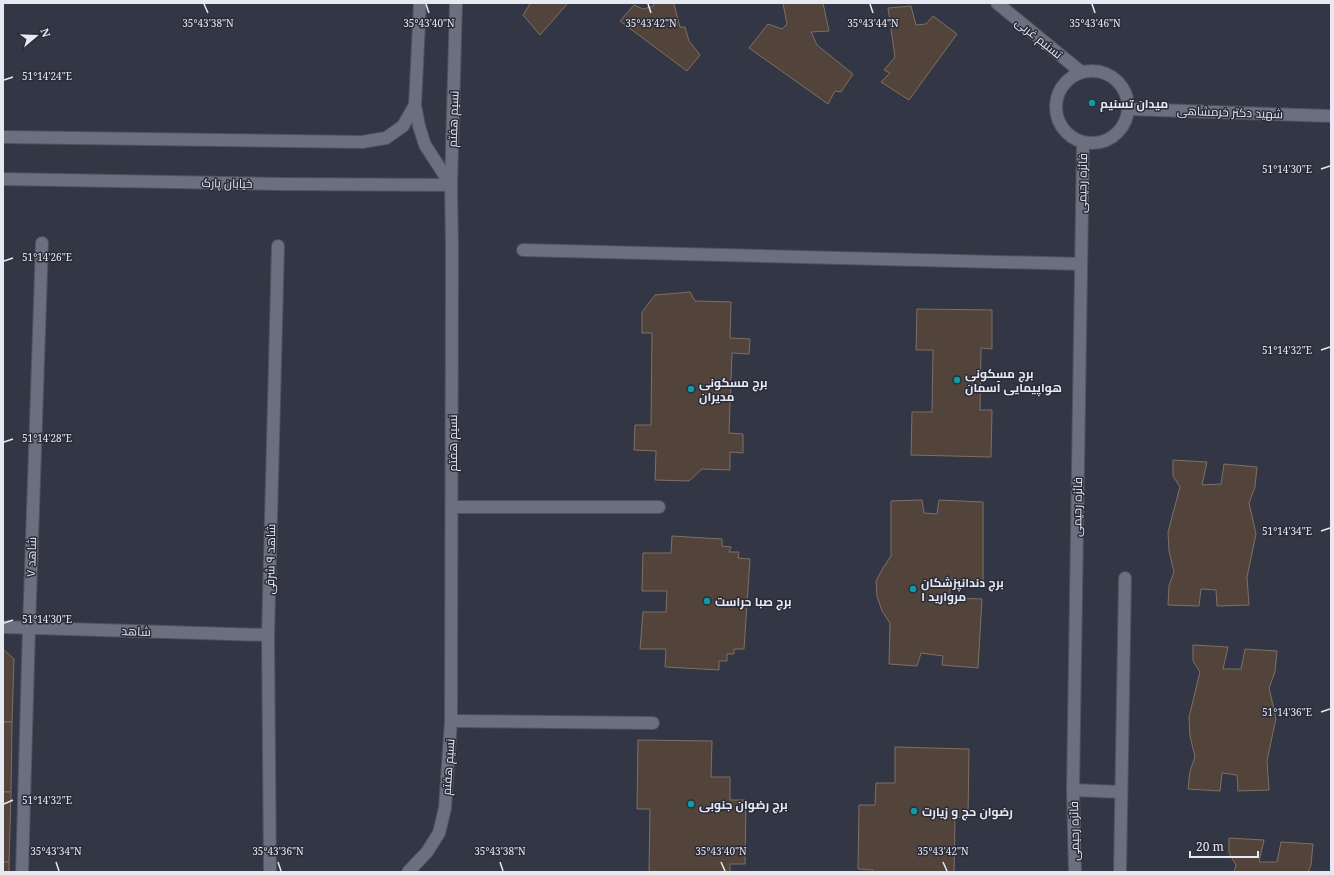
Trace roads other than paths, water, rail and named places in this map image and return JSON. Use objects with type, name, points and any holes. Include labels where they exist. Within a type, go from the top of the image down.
[{"type":"street","points":[[420,3],[415,105],[419,126],[425,145],[451,185]]},
{"type":"street","name":"نسیم هفتم","points":[[408,872],[427,852],[439,834],[445,808],[451,721],[451,185],[456,3]]},
{"type":"street","name":"تسنیم غربی","points":[[997,3],[1081,72]]},
{"type":"street","points":[[1093,71],[1104,72],[1115,78],[1123,87],[1127,97],[1129,109],[1127,120],[1121,130],[1114,137],[1104,142],[1093,144],[1083,143],[1072,138],[1064,130],[1058,120],[1056,108],[1057,97],[1062,86],[1081,72],[1093,71]]},
{"type":"street","points":[[3,137],[362,142],[386,138],[403,126],[415,105]]},
{"type":"street","name":"شهید دکتر خرمشاهی","points":[[1129,109],[1331,116]]},
{"type":"street","name":"فائزه رحیمی","points":[[1075,872],[1073,790],[1083,143]]},
{"type":"street","name":"خیابان پارک","points":[[3,179],[279,184],[451,185]]},
{"type":"street","name":"شاهد ۷","points":[[22,872],[42,242]]},
{"type":"street","name":"شاهد ۹ شرقی","points":[[270,872],[268,634],[278,246]]},
{"type":"street","points":[[523,250],[1081,264]]},
{"type":"street","points":[[452,507],[659,507]]},
{"type":"street","points":[[1120,872],[1125,578]]},
{"type":"street","name":"شاهد","points":[[3,627],[268,634]]},
{"type":"street","points":[[451,721],[653,723]]},
{"type":"street","points":[[1073,790],[1121,792]]},
{"type":"place","name":"میدان تسنیم","points":[[1092,103]]},
{"type":"place","name":"برج مسکونی هواپیمایی آسمان","points":[[957,380]]},
{"type":"place","name":"برج مسکونی مدیران","points":[[691,389]]},
{"type":"place","name":"برج دندانپزشکان مروارید ۱","points":[[913,589]]},
{"type":"place","name":"برج صبا حراست","points":[[707,601]]},
{"type":"place","name":"برج رضوان جنوبی","points":[[691,804]]},
{"type":"place","name":"رضوان حج و زیارت","points":[[914,811]]}]
